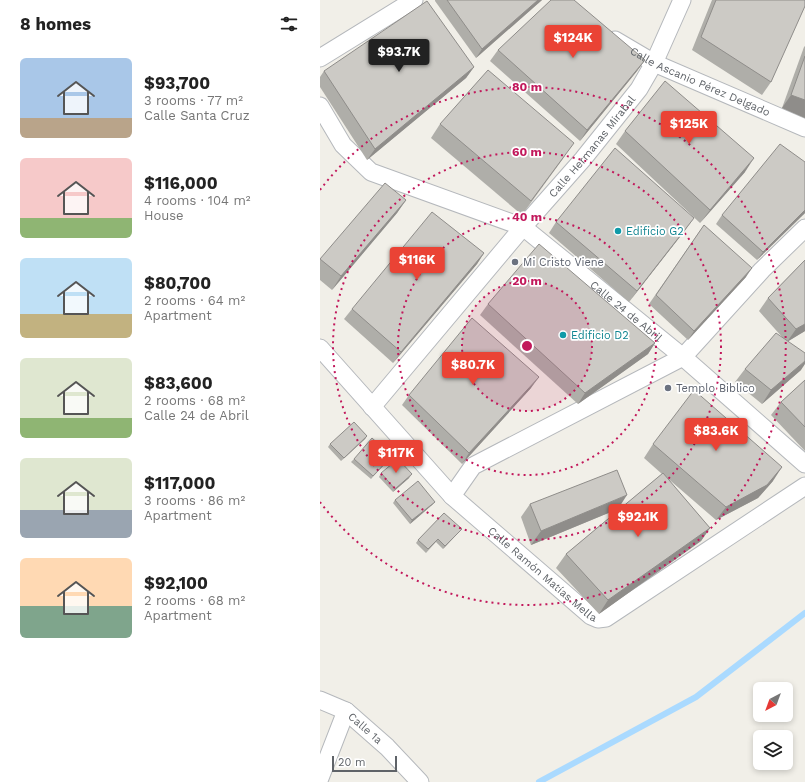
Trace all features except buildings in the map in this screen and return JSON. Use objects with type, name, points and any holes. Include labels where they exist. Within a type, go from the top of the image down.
[{"type":"street","points":[[320,58],[414,0]]},
{"type":"street","name":"Calle Hermanas Mirabal","points":[[372,407],[523,226],[583,159],[639,89],[654,63],[682,0]]},
{"type":"street","name":"Calle Ascanio Pérez Delgado","points":[[601,30],[654,63],[805,128]]},
{"type":"street","name":"Calle 24 de Abril","points":[[320,106],[343,145],[371,172],[523,226],[683,357],[805,464]]},
{"type":"street","points":[[452,496],[473,466],[683,357],[762,270],[805,228]]},
{"type":"street","name":"Calle Ramón Matías Mella","points":[[320,348],[452,496],[591,616],[598,619],[606,618],[805,486]]},
{"type":"street","name":"Calle 1a","points":[[320,700],[346,711],[388,747],[420,782]]},
{"type":"street","points":[[320,778],[346,711]]},
{"type":"waterway","points":[[539,782],[696,697],[805,613]]},
{"type":"place","name":"Edificio G2","points":[[618,231]]},
{"type":"place","name":"Mi Cristo Viene","points":[[515,262]]},
{"type":"place","name":"Edificio D2","points":[[563,335]]},
{"type":"place","name":"Templo Biblico","points":[[668,388]]}]
